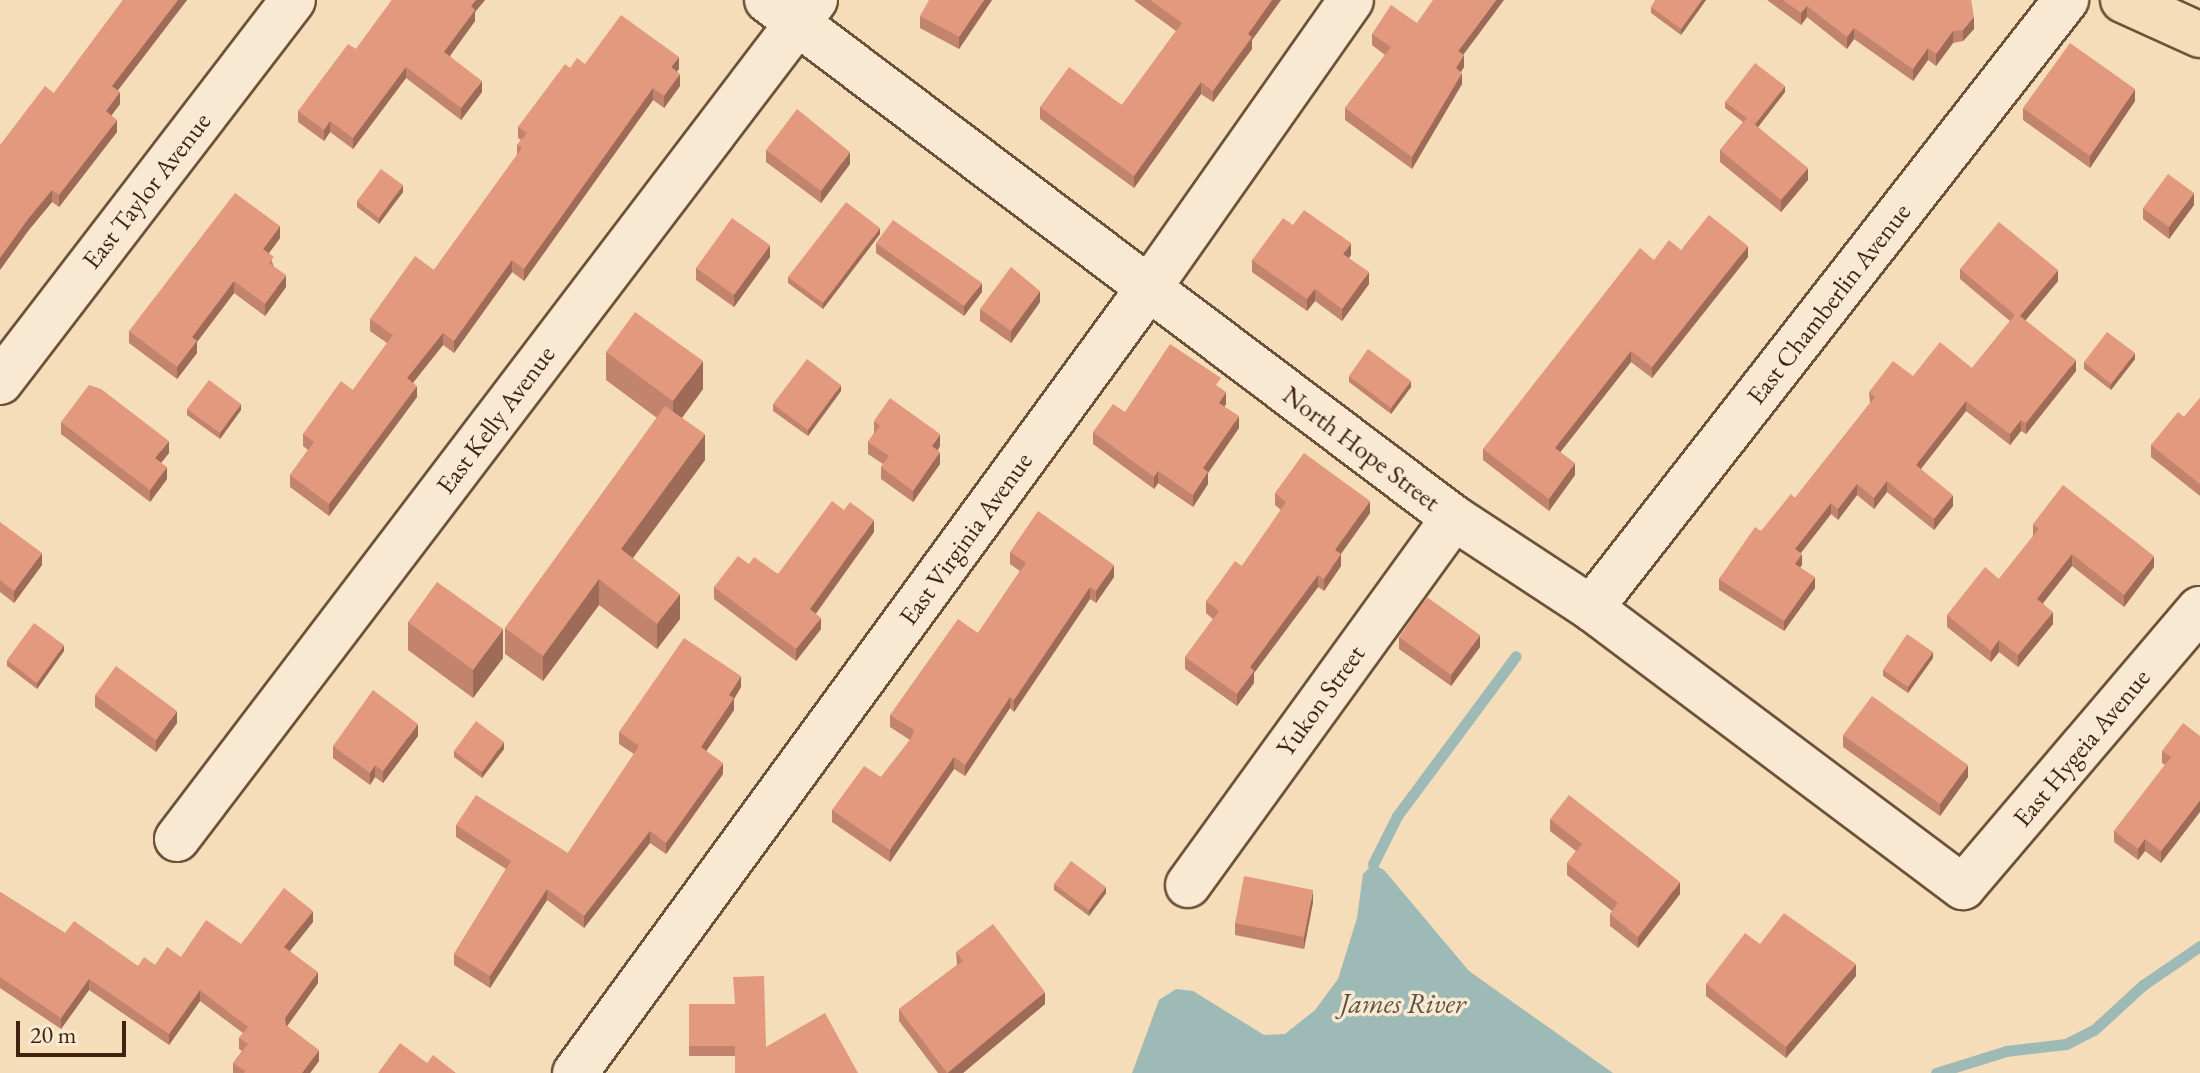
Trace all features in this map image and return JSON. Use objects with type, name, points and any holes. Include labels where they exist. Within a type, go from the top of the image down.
[{"type":"main road","points":[[2123,0],[2200,35]]},
{"type":"street","name":"East Taylor Avenue","points":[[0,382],[293,0]]},
{"type":"street","name":"East Virginia Avenue","points":[[575,1073],[1148,289],[1351,0]]},
{"type":"street","name":"East Chamberlin Avenue","points":[[1591,608],[2066,0]]},
{"type":"street","name":"North Hope Street","points":[[793,8],[1148,289],[1454,518],[1591,608],[1963,887]]},
{"type":"street","name":"East Kelly Avenue","points":[[177,839],[793,8]]},
{"type":"street","name":"Yukon Street","points":[[1188,885],[1454,518]]},
{"type":"street","name":"East Hygeia Avenue","points":[[1963,887],[2200,609]]},
{"type":"water","name":"James River","points":[[1373,864],[1384,870],[1469,971],[1613,1073],[1132,1073],[1159,1000],[1176,989],[1193,991],[1264,1035],[1285,1034],[1315,1010],[1338,979],[1357,918],[1363,874]]},
{"type":"building","points":[[123,0],[178,0],[112,86],[120,92],[106,111],[117,120],[59,195],[52,190],[0,258],[0,145],[45,86],[54,93]]},
{"type":"building","points":[[392,0],[476,0],[471,6],[475,10],[444,52],[482,81],[461,108],[406,67],[353,138],[330,121],[324,130],[298,111],[348,44],[356,49]]},
{"type":"building","points":[[929,0],[984,0],[959,37],[920,16]]},
{"type":"building","points":[[1150,0],[1272,0],[1248,34],[1252,37],[1213,91],[1201,82],[1134,176],[1040,107],[1069,67],[1122,105],[1182,23]]},
{"type":"building","points":[[1433,0],[1496,0],[1458,51],[1464,55],[1456,68],[1462,73],[1412,157],[1345,108],[1391,47],[1372,34],[1391,5],[1417,23]]},
{"type":"building","points":[[1655,0],[1702,0],[1681,29],[1651,7]]},
{"type":"building","points":[[1783,0],[1971,0],[1974,17],[1963,30],[1953,31],[1936,54],[1928,48],[1913,69],[1854,28],[1847,37],[1807,6],[1801,13]]},
{"type":"building","points":[[621,15],[679,57],[671,67],[680,74],[664,96],[653,88],[524,269],[512,260],[454,341],[443,333],[407,378],[417,386],[329,504],[290,475],[314,442],[303,434],[341,381],[353,390],[393,335],[370,319],[415,256],[434,270],[522,148],[517,145],[527,133],[518,127],[565,64],[570,68],[577,58],[585,64]]},
{"type":"building","points":[[2070,43],[2135,89],[2090,156],[2023,108]]},
{"type":"building","points":[[1755,63],[1785,86],[1755,124],[1725,102]]},
{"type":"building","points":[[797,109],[850,152],[821,191],[766,150]]},
{"type":"building","points":[[1747,118],[1808,168],[1781,200],[1720,150]]},
{"type":"building","points":[[381,169],[403,185],[379,218],[357,201]]},
{"type":"building","points":[[2168,174],[2194,193],[2169,227],[2143,208]]},
{"type":"building","points":[[235,193],[280,226],[263,249],[274,257],[269,263],[286,275],[265,304],[234,281],[192,337],[197,341],[177,367],[129,331]]},
{"type":"building","points":[[846,202],[880,228],[823,303],[788,277]]},
{"type":"building","points":[[1304,210],[1351,243],[1343,254],[1369,272],[1342,309],[1315,289],[1307,299],[1252,260],[1283,218],[1293,225]]},
{"type":"building","points":[[1709,215],[1748,246],[1652,367],[1631,351],[1555,448],[1575,463],[1549,499],[1483,449],[1640,248],[1654,260],[1669,240],[1681,250]]},
{"type":"building","points":[[732,218],[770,245],[734,295],[696,268]]},
{"type":"building","points":[[893,220],[982,283],[964,306],[876,243]]},
{"type":"building","points":[[1999,222],[2058,270],[2020,316],[2076,360],[2026,423],[2021,420],[2010,434],[1966,401],[1916,465],[1953,495],[1934,519],[1887,481],[1874,498],[1857,484],[1838,509],[1831,503],[1795,549],[1802,554],[1795,564],[1815,577],[1784,621],[1719,579],[1755,527],[1761,531],[1791,494],[1795,498],[1875,397],[1869,392],[1893,361],[1913,376],[1940,342],[1972,368],[2015,315],[1960,269]]},
{"type":"building","points":[[1011,267],[1040,291],[1011,331],[980,309]]},
{"type":"building","points":[[635,312],[703,361],[673,401],[606,352]]},
{"type":"building","points":[[2107,332],[2135,353],[2111,384],[2084,362]]},
{"type":"building","points":[[1170,344],[1221,378],[1216,385],[1226,392],[1219,403],[1239,416],[1203,468],[1208,472],[1193,495],[1158,471],[1154,477],[1093,432],[1113,404],[1125,412]]},
{"type":"building","points":[[1368,349],[1411,381],[1391,408],[1349,376]]},
{"type":"building","points":[[807,359],[841,385],[808,430],[773,404]]},
{"type":"building","points":[[209,380],[241,404],[220,433],[187,409]]},
{"type":"building","points":[[89,385],[101,389],[169,441],[155,458],[167,467],[150,490],[61,422]]},
{"type":"building","points":[[890,398],[940,434],[932,446],[940,452],[913,491],[881,467],[889,456],[868,442],[880,426],[874,421]]},
{"type":"building","points":[[2200,398],[2200,484],[2151,445],[2178,412],[2184,417]]},
{"type":"building","points":[[665,406],[705,434],[621,549],[680,594],[657,624],[599,579],[543,656],[505,628]]},
{"type":"building","points":[[1304,453],[1370,501],[1335,550],[1341,554],[1324,579],[1318,575],[1250,667],[1254,671],[1237,694],[1185,657],[1219,611],[1206,601],[1235,561],[1242,566],[1286,502],[1275,493]]},
{"type":"building","points":[[2063,485],[2154,556],[2124,595],[2072,554],[2037,599],[2053,612],[2018,655],[1999,640],[1991,651],[1947,615],[1985,567],[1999,579],[2039,529],[2033,524]]},
{"type":"building","points":[[832,501],[844,510],[850,502],[874,520],[810,609],[821,618],[796,649],[714,587],[738,556],[749,564],[754,557],[778,574]]},
{"type":"building","points":[[1038,511],[1114,565],[1096,591],[1090,587],[1014,700],[1010,697],[965,765],[954,757],[890,850],[832,810],[864,766],[881,777],[912,737],[914,730],[890,715],[958,619],[978,633],[1026,563],[1010,552]]},
{"type":"building","points":[[0,522],[42,553],[14,591],[0,580]]},
{"type":"building","points":[[437,582],[503,629],[473,670],[408,622]]},
{"type":"building","points":[[1427,597],[1480,635],[1451,675],[1399,637]]},
{"type":"building","points":[[34,623],[64,645],[37,683],[7,660]]},
{"type":"building","points":[[1907,634],[1933,652],[1908,687],[1883,670]]},
{"type":"building","points":[[684,638],[741,676],[729,695],[734,698],[701,747],[723,763],[666,843],[650,831],[584,916],[547,889],[490,976],[454,954],[511,861],[456,825],[476,795],[568,853],[639,746],[619,732]]},
{"type":"building","points":[[116,666],[177,711],[156,740],[95,695]]},
{"type":"building","points":[[373,690],[418,724],[383,771],[375,765],[370,773],[333,746]]},
{"type":"building","points":[[1872,696],[1968,765],[1940,804],[1843,735]]},
{"type":"building","points":[[476,721],[504,742],[482,772],[454,751]]},
{"type":"building","points":[[2183,723],[2200,736],[2200,800],[2161,851],[2145,839],[2138,849],[2114,831],[2171,757],[2162,751]]},
{"type":"building","points":[[1569,795],[1680,882],[1638,937],[1610,914],[1618,903],[1567,863],[1582,844],[1550,819]]},
{"type":"building","points":[[1071,861],[1106,887],[1089,910],[1054,884]]},
{"type":"building","points":[[1244,876],[1313,890],[1304,937],[1235,923]]},
{"type":"building","points":[[284,888],[313,911],[284,947],[318,972],[285,1018],[286,1025],[319,1050],[302,1073],[244,1073],[233,1063],[248,1044],[239,1038],[248,1027],[200,990],[169,1034],[89,979],[61,1018],[0,977],[0,892],[65,933],[74,921],[138,966],[144,957],[155,965],[167,947],[181,957],[206,920],[241,944]]},
{"type":"building","points":[[1784,913],[1856,964],[1786,1047],[1706,984],[1745,933],[1760,944]]},
{"type":"building","points":[[993,924],[1045,992],[947,1073],[899,1009],[963,961],[956,952]]},
{"type":"building","points":[[764,976],[766,1047],[825,1013],[858,1073],[735,1073],[735,1046],[689,1046],[689,1004],[735,1004],[733,977]]},
{"type":"building","points":[[400,1043],[427,1063],[433,1055],[456,1073],[378,1073]]},
{"type":"waterway","points":[[1373,864],[1397,816],[1516,656]]},
{"type":"waterway","points":[[1936,1073],[2006,1051],[2066,1044],[2094,1030],[2143,985],[2200,946]]}]
